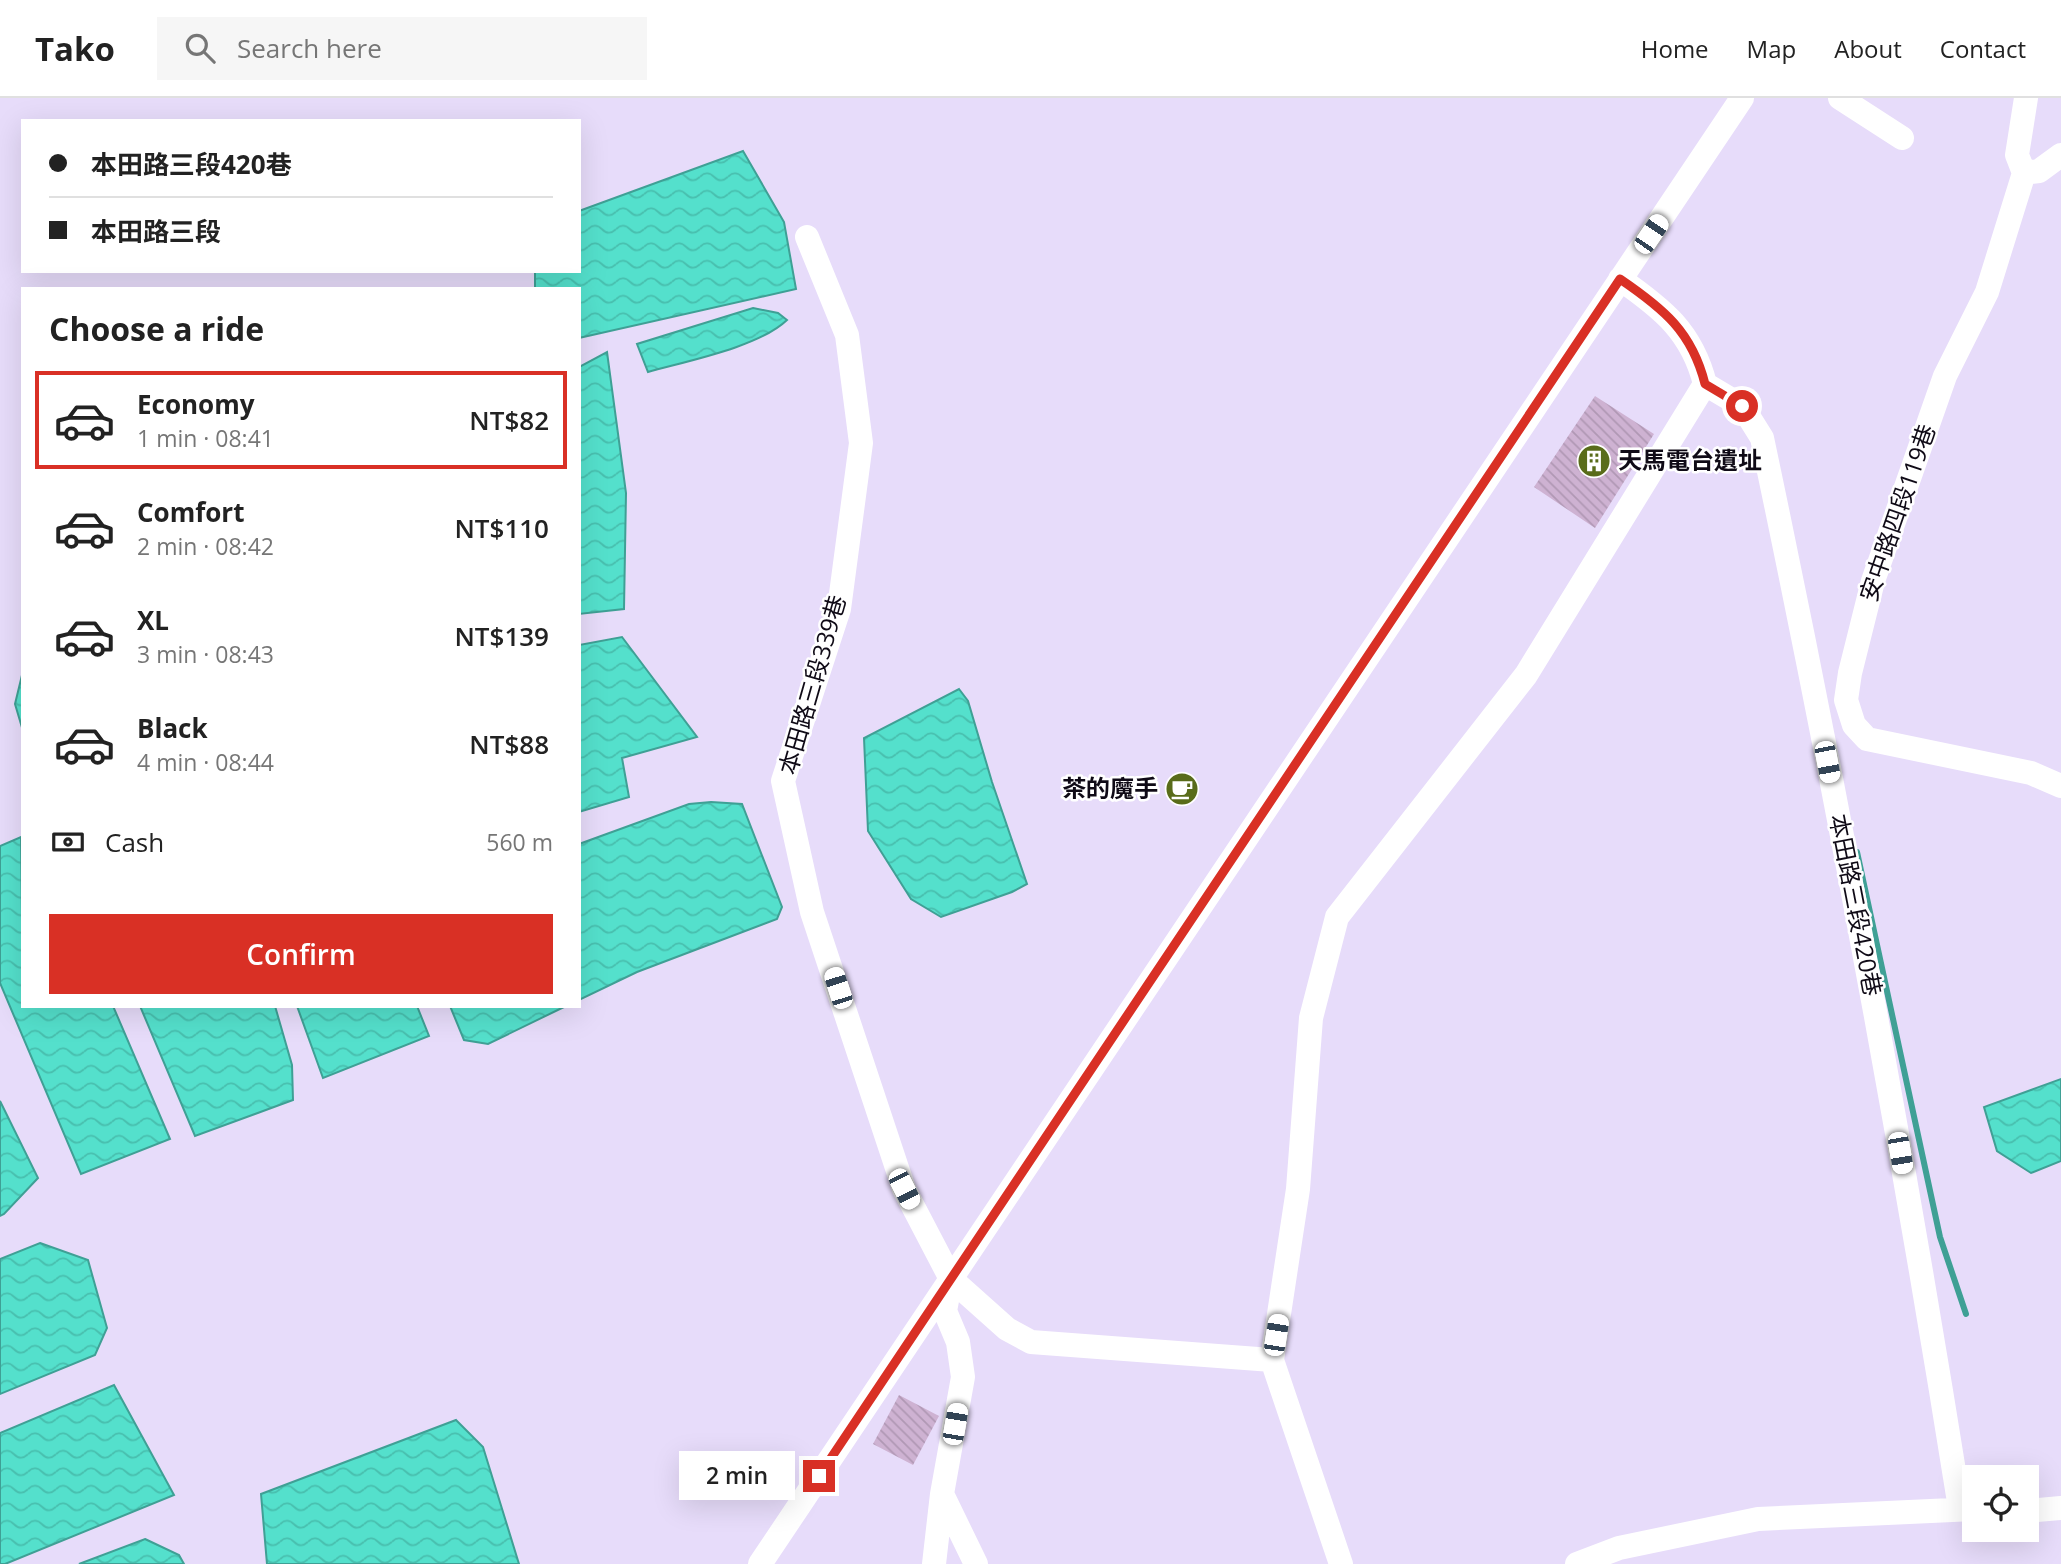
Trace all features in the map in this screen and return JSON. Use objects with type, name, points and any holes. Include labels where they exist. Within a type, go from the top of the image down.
[{"type":"street","points":[[760,1564],[1742,98]]},
{"type":"street","points":[[1840,98],[1902,138]]},
{"type":"street","name":"安中路四段119巷","points":[[2026,98],[2017,155],[2025,173],[1987,292],[1945,376],[1873,581],[1846,700],[1854,725],[1867,739],[2031,774],[2061,786]]},
{"type":"street","points":[[2025,173],[2039,172],[2061,155]]},
{"type":"street","name":"本田路三段339巷","points":[[807,237],[846,335],[861,443],[839,609],[783,781],[812,912],[904,1189],[951,1279]]},
{"type":"street","points":[[1341,1564],[1272,1360],[1298,1189],[1311,1018],[1338,917],[1526,675],[1705,384],[1699,361],[1680,329],[1653,302],[1620,279]]},
{"type":"street","name":"本田路三段420巷","points":[[1705,384],[1742,406],[1762,438],[1858,918],[1962,1483]]},
{"type":"street","points":[[951,1279],[1007,1329],[1031,1342],[1272,1360]]},
{"type":"street","points":[[934,1564],[942,1494],[963,1377],[958,1342],[944,1311],[951,1279]]},
{"type":"street","points":[[942,1494],[976,1564]]},
{"type":"street","points":[[2039,1510],[2061,1507]]},
{"type":"street","points":[[1577,1564],[1619,1548],[1758,1519],[1962,1508]]},
{"type":"water","points":[[743,151],[784,222],[796,289],[581,338],[581,287],[535,287],[535,273],[581,273],[581,210]]},
{"type":"water","points":[[753,308],[778,313],[787,320],[775,330],[741,345],[648,372],[637,344]]},
{"type":"water","points":[[607,352],[626,493],[624,609],[581,614],[581,366]]},
{"type":"water","points":[[622,637],[697,737],[622,758],[629,797],[581,811],[581,645]]},
{"type":"water","points":[[21,679],[21,724],[15,704]]},
{"type":"water","points":[[959,689],[968,701],[1027,884],[941,917],[911,899],[868,831],[864,738]]},
{"type":"water","points":[[689,804],[742,804],[782,907],[777,919],[637,972],[581,999],[581,843]]},
{"type":"water","points":[[21,837],[21,1008],[114,1008],[170,1139],[81,1174],[0,983],[0,846]]},
{"type":"water","points":[[141,1008],[276,1008],[292,1065],[293,1100],[195,1136]]},
{"type":"water","points":[[298,1008],[418,1008],[429,1036],[323,1078]]},
{"type":"water","points":[[451,1008],[562,1008],[488,1044],[464,1040]]},
{"type":"water","points":[[2061,1079],[2061,1161],[2031,1173],[1997,1151],[1984,1107]]},
{"type":"water","points":[[0,1101],[38,1178],[0,1216]]},
{"type":"water","points":[[40,1243],[88,1260],[107,1328],[95,1355],[0,1394],[0,1259]]},
{"type":"water","points":[[114,1385],[174,1495],[0,1564],[0,1433]]},
{"type":"water","points":[[456,1420],[483,1447],[519,1564],[267,1564],[261,1494]]},
{"type":"water","points":[[145,1539],[179,1555],[184,1564],[79,1564]]},
{"type":"building","name":"天馬電台遺址","points":[[1595,396],[1654,434],[1595,528],[1534,487]]},
{"type":"building","points":[[899,1395],[939,1416],[913,1465],[873,1444]]},
{"type":"waterway","points":[[1857,852],[1940,1237],[1966,1314]]},
{"type":"place","name":"天馬電台遺址","points":[[1594,461]]},
{"type":"place","name":"茶的魔手","points":[[1182,789]]},
{"type":"route","points":[[819,1476],[1620,279],[1653,302],[1680,329],[1699,361],[1705,384],[1742,406]]}]
